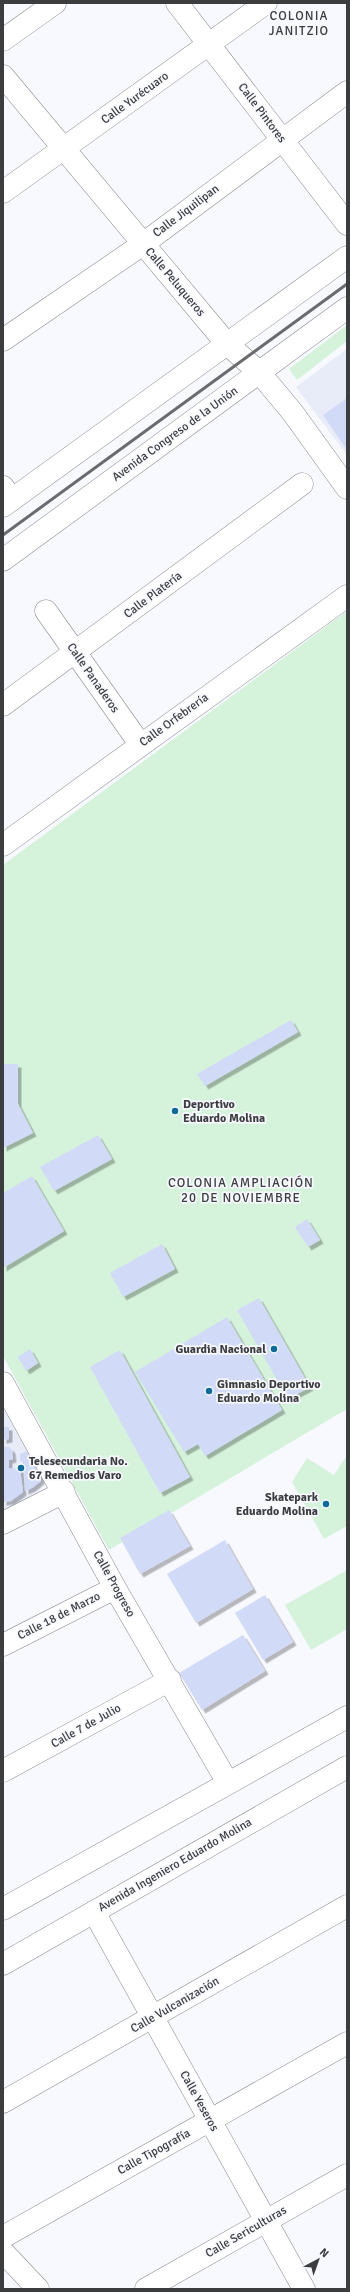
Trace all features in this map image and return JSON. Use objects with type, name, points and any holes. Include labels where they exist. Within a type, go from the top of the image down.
[{"type":"street","points":[[3,40],[55,3]]},
{"type":"street","name":"Calle Pintores","points":[[177,3],[347,224]]},
{"type":"street","name":"Calle Yurécuaro","points":[[3,192],[266,3]]},
{"type":"street","name":"Calle Peluqueros","points":[[3,76],[65,148],[227,344],[259,372],[293,413],[347,488]]},
{"type":"street","name":"Calle Jiquilipan","points":[[3,340],[143,244],[347,92]]},
{"type":"street","points":[[6,498],[227,344],[347,257]]},
{"type":"street","name":"Avenida Congreso de la Unión","points":[[3,560],[347,308]]},
{"type":"street","name":"Calle Platería","points":[[3,705],[75,654],[302,484]]},
{"type":"street","name":"Calle Orfebrería","points":[[3,845],[140,744],[347,596]]},
{"type":"street","name":"Calle Panaderos","points":[[46,611],[140,744]]},
{"type":"street","name":"Calle Progreso","points":[[3,1382],[115,1588],[170,1680],[228,1783]]},
{"type":"street","points":[[3,1523],[64,1492]]},
{"type":"street","name":"Calle 18 de Marzo","points":[[3,1645],[115,1588]]},
{"type":"street","name":"Calle 7 de Julio","points":[[3,1771],[170,1680]]},
{"type":"street","points":[[3,1910],[347,1717]]},
{"type":"street","name":"Avenida Ingeniero Eduardo Molina","points":[[3,1964],[347,1767]]},
{"type":"street","name":"Calle Vulcanización","points":[[3,2102],[347,1906]]},
{"type":"street","name":"Calle Yeseros","points":[[94,1912],[152,2018],[267,2220],[304,2289]]},
{"type":"street","name":"Calle Tipografía","points":[[3,2237],[347,2043]]},
{"type":"street","name":"Calle Sericulturas","points":[[146,2289],[347,2175]]},
{"type":"street","points":[[3,2252],[38,2289]]},
{"type":"shaded area","points":[[347,349],[347,455],[296,387]]},
{"type":"shaded area","name":"Telesecundaria No. 67 Remedios Varo","points":[[3,1408],[44,1478],[40,1489],[34,1496],[3,1512]]},
{"type":"green space","points":[[347,325],[347,341],[297,380],[289,369]]},
{"type":"green space","name":"Deportivo Eduardo Molina","points":[[347,611],[347,1409],[109,1550],[3,1356],[3,865]]},
{"type":"green space","name":"Skatepark Eduardo Molina","points":[[347,1455],[347,1526],[324,1539],[292,1482],[307,1458],[334,1475]]},
{"type":"green space","points":[[347,1570],[347,1629],[311,1650],[285,1605]]},
{"type":"building","points":[[347,398],[347,450],[323,415]]},
{"type":"building","points":[[291,1020],[298,1032],[205,1086],[197,1074]]},
{"type":"building","points":[[3,1064],[18,1064],[18,1104],[33,1133],[3,1148]]},
{"type":"building","points":[[98,1135],[112,1159],[54,1191],[40,1167]]},
{"type":"building","points":[[32,1176],[64,1231],[3,1268],[3,1193]]},
{"type":"building","points":[[307,1219],[320,1240],[308,1247],[295,1227]]},
{"type":"building","points":[[162,1244],[175,1269],[123,1297],[110,1273]]},
{"type":"building","name":"Guardia Nacional","points":[[259,1298],[310,1387],[288,1399],[237,1310]]},
{"type":"building","name":"Gimnasio Deportivo Eduardo Molina","points":[[227,1317],[282,1410],[205,1456],[198,1444],[184,1452],[135,1372]]},
{"type":"building","points":[[30,1349],[38,1363],[26,1371],[18,1357]]},
{"type":"building","points":[[120,1350],[190,1477],[160,1493],[90,1367]]},
{"type":"building","points":[[3,1427],[9,1427],[9,1439],[3,1440]]},
{"type":"building","name":"Telesecundaria No. 67 Remedios Varo","points":[[3,1447],[9,1447],[12,1450],[13,1459],[9,1460],[9,1468],[20,1469],[23,1492],[11,1501],[3,1502]]},
{"type":"building","points":[[27,1451],[41,1477],[41,1481],[25,1491],[24,1462],[20,1461],[20,1454]]},
{"type":"building","points":[[169,1510],[190,1546],[140,1574],[120,1538]]},
{"type":"building","points":[[225,1540],[253,1589],[196,1623],[167,1574]]},
{"type":"building","points":[[265,1595],[293,1642],[263,1660],[235,1613]]},
{"type":"building","points":[[243,1635],[265,1671],[202,1710],[179,1673]]},
{"type":"railway","points":[[3,535],[347,284]]},
{"type":"place","name":"Deportivo Eduardo Molina","points":[[175,1111]]},
{"type":"place","name":"Guardia Nacional","points":[[274,1349]]},
{"type":"place","name":"Gimnasio Deportivo Eduardo Molina","points":[[209,1391]]},
{"type":"place","name":"Telesecundaria No. 67 Remedios Varo","points":[[21,1468]]},
{"type":"place","name":"Skatepark Eduardo Molina","points":[[326,1504]]},
{"type":"district","name":"COLONIA JANITZIO","points":[[299,24]]},
{"type":"district","name":"COLONIA AMPLIACIÓN 20 DE NOVIEMBRE","points":[[241,1190]]}]
